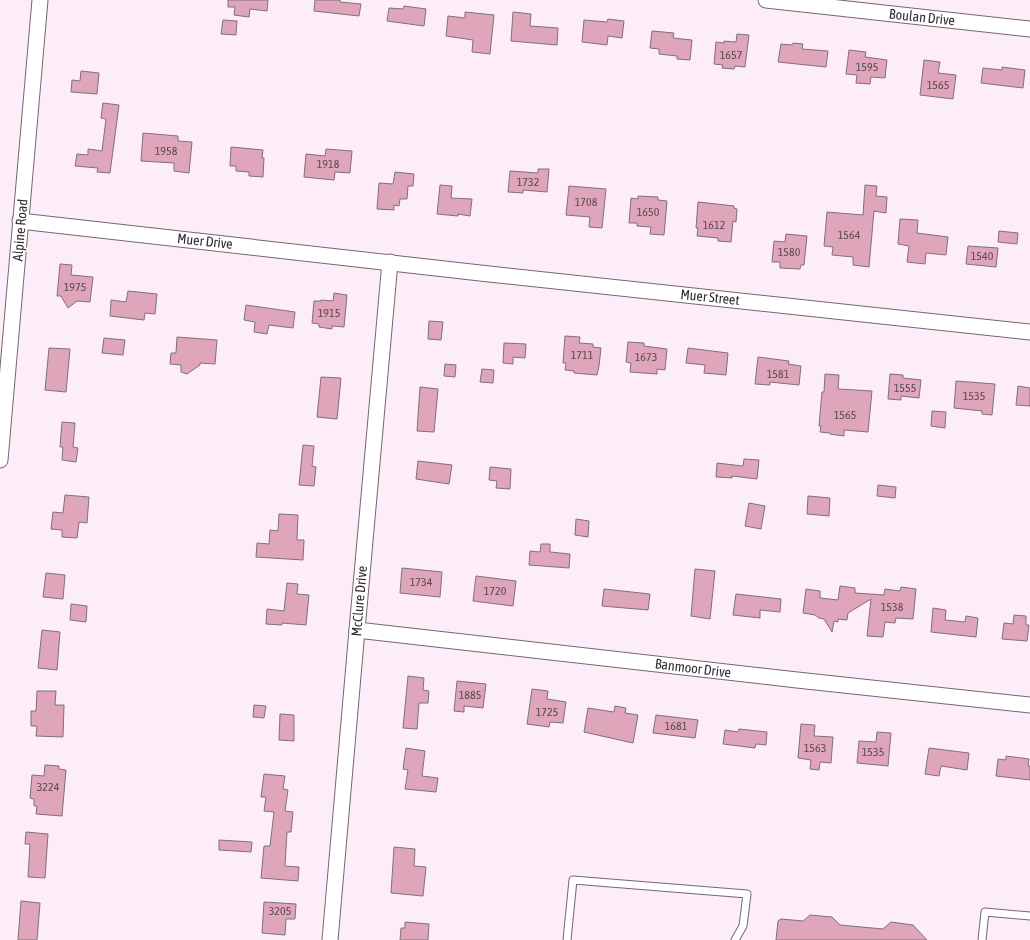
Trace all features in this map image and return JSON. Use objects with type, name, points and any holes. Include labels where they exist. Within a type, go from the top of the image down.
[{"type":"street","name":"Alpine Road","points":[[0,460],[40,0]]},
{"type":"street","name":"Boulan Drive","points":[[766,0],[1030,29]]},
{"type":"street","name":"Muer Drive","points":[[20,221],[390,262]]},
{"type":"street","name":"Muer Street","points":[[390,262],[1030,332]]},
{"type":"street","name":"McClure Drive","points":[[330,940],[390,262]]},
{"type":"street","name":"Banmoor Drive","points":[[357,630],[1030,705]]},
{"type":"lane","points":[[567,940],[572,880],[747,894],[743,926],[735,940]]},
{"type":"lane","points":[[982,940],[985,912],[1030,916]]},
{"type":"building","points":[[228,0],[268,0],[267,11],[250,9],[249,17],[234,15],[235,7],[228,7]]},
{"type":"building","points":[[315,0],[340,0],[340,2],[361,4],[359,16],[314,11]]},
{"type":"building","points":[[404,6],[426,9],[424,26],[387,21],[389,8],[403,9]]},
{"type":"building","points":[[465,12],[494,15],[490,54],[472,52],[473,40],[446,36],[448,16],[465,18]]},
{"type":"building","points":[[513,12],[531,14],[530,26],[558,28],[557,45],[511,41]]},
{"type":"building","points":[[608,19],[624,21],[622,38],[608,36],[607,45],[582,42],[584,20],[607,22]]},
{"type":"building","points":[[223,20],[237,21],[236,35],[221,34]]},
{"type":"building","points":[[652,31],[674,33],[673,38],[692,40],[690,60],[677,59],[677,56],[659,54],[659,49],[650,48]]},
{"type":"building","points":[[737,34],[749,35],[745,67],[735,66],[734,69],[722,68],[723,65],[714,64],[716,42],[736,42]]},
{"type":"building","points":[[793,43],[803,44],[802,49],[828,51],[826,67],[778,62],[781,44],[792,45]]},
{"type":"building","points":[[849,50],[866,52],[865,57],[887,60],[885,78],[871,77],[870,84],[856,83],[857,75],[846,74]]},
{"type":"building","points":[[924,60],[940,62],[938,73],[956,75],[953,99],[920,95]]},
{"type":"building","points":[[1002,67],[1025,70],[1023,88],[981,83],[983,68],[1002,70]]},
{"type":"building","points":[[81,71],[99,73],[97,94],[71,92],[72,80],[80,81]]},
{"type":"building","points":[[103,103],[119,105],[110,173],[97,172],[98,168],[75,166],[77,154],[88,155],[88,149],[102,151],[106,119],[101,118]]},
{"type":"building","points":[[143,133],[178,136],[178,141],[192,142],[189,173],[174,171],[174,163],[141,161]]},
{"type":"building","points":[[231,147],[263,150],[263,177],[249,176],[249,172],[236,171],[236,166],[230,166]]},
{"type":"building","points":[[326,149],[352,151],[350,173],[335,172],[334,180],[304,177],[306,154],[325,156]]},
{"type":"building","points":[[538,169],[549,169],[547,192],[523,190],[523,193],[508,192],[510,171],[538,173]]},
{"type":"building","points":[[395,172],[414,174],[413,186],[408,186],[407,199],[400,199],[399,206],[394,205],[394,210],[377,209],[379,183],[393,184]]},
{"type":"building","points":[[440,185],[452,186],[451,198],[472,199],[470,216],[458,214],[458,216],[437,214]]},
{"type":"building","points":[[865,185],[877,186],[876,196],[887,197],[886,213],[874,211],[869,267],[853,265],[853,257],[832,255],[833,247],[824,246],[827,212],[863,215]]},
{"type":"building","points":[[569,186],[606,189],[602,228],[589,227],[590,217],[566,215]]},
{"type":"building","points":[[638,196],[658,197],[658,200],[667,201],[664,235],[650,234],[651,227],[637,226],[637,223],[629,223],[631,198],[638,199]]},
{"type":"building","points":[[698,202],[734,206],[734,208],[737,209],[736,222],[733,221],[731,242],[718,241],[718,238],[697,236],[698,228],[696,228]]},
{"type":"building","points":[[900,219],[918,220],[917,233],[948,237],[946,255],[926,253],[925,264],[907,262],[909,246],[898,244]]},
{"type":"building","points":[[999,231],[1018,233],[1017,244],[998,242]]},
{"type":"building","points":[[786,234],[807,236],[804,265],[801,265],[800,269],[780,268],[780,262],[772,262],[774,241],[785,242]]},
{"type":"building","points":[[968,246],[998,248],[996,267],[966,264]]},
{"type":"building","points":[[60,264],[72,265],[71,275],[93,277],[90,302],[77,301],[68,308],[61,296],[57,296]]},
{"type":"building","points":[[128,291],[157,294],[155,314],[145,313],[144,320],[110,316],[111,300],[126,302]]},
{"type":"building","points":[[334,293],[347,295],[344,327],[332,326],[332,329],[319,327],[319,324],[312,323],[314,301],[333,301]]},
{"type":"building","points":[[246,305],[295,312],[293,328],[269,325],[267,334],[254,332],[255,322],[244,320]]},
{"type":"building","points":[[429,321],[443,322],[441,340],[428,339]]},
{"type":"building","points":[[565,336],[580,337],[579,343],[593,344],[593,347],[601,348],[597,375],[574,373],[574,371],[565,370],[566,363],[563,363]]},
{"type":"building","points":[[177,337],[217,340],[215,364],[200,363],[200,365],[187,374],[181,372],[181,365],[170,364],[171,353],[176,353]]},
{"type":"building","points":[[104,338],[125,340],[123,355],[102,353]]},
{"type":"building","points":[[628,342],[644,343],[644,346],[667,349],[665,370],[657,369],[657,374],[630,372],[631,363],[626,362]]},
{"type":"building","points":[[504,343],[526,344],[525,358],[513,357],[513,364],[503,363]]},
{"type":"building","points":[[49,348],[70,349],[66,392],[45,390]]},
{"type":"building","points":[[688,348],[728,353],[726,375],[704,373],[705,365],[686,363]]},
{"type":"building","points":[[758,357],[789,361],[788,364],[801,366],[799,385],[770,382],[770,385],[755,384]]},
{"type":"building","points":[[445,364],[456,365],[455,377],[444,376]]},
{"type":"building","points":[[482,369],[494,370],[493,383],[480,382]]},
{"type":"building","points":[[825,374],[839,375],[838,389],[872,391],[868,432],[844,430],[844,436],[820,432],[821,426],[819,426]]},
{"type":"building","points":[[890,374],[903,375],[903,378],[921,380],[919,398],[901,396],[901,400],[888,399]]},
{"type":"building","points":[[321,377],[341,378],[337,419],[317,417]]},
{"type":"building","points":[[956,381],[995,384],[992,415],[982,414],[982,411],[954,408]]},
{"type":"building","points":[[1018,386],[1030,388],[1030,406],[1016,405]]},
{"type":"building","points":[[420,387],[438,389],[434,432],[417,431]]},
{"type":"building","points":[[932,411],[946,412],[945,428],[931,426]]},
{"type":"building","points":[[62,422],[75,423],[73,447],[78,448],[76,462],[62,460],[63,447],[60,447]]},
{"type":"building","points":[[303,445],[314,446],[312,466],[316,467],[314,486],[299,485]]},
{"type":"building","points":[[744,459],[759,460],[757,479],[732,476],[732,478],[716,477],[717,463],[743,466]]},
{"type":"building","points":[[418,461],[452,465],[449,484],[416,479]]},
{"type":"building","points":[[490,467],[511,469],[510,489],[496,488],[497,481],[489,480]]},
{"type":"building","points":[[878,485],[896,487],[895,498],[877,496]]},
{"type":"building","points":[[65,495],[89,497],[87,523],[79,522],[77,538],[62,537],[62,530],[51,529],[53,512],[63,513]]},
{"type":"building","points":[[808,496],[830,498],[829,516],[807,514]]},
{"type":"building","points":[[749,503],[765,506],[761,529],[745,526]]},
{"type":"building","points":[[279,514],[298,515],[297,540],[304,540],[303,560],[256,557],[257,543],[269,544],[270,530],[278,531]]},
{"type":"building","points":[[576,519],[589,521],[588,537],[575,535]]},
{"type":"building","points":[[541,544],[550,544],[550,552],[570,554],[569,568],[529,565],[530,551],[540,552]]},
{"type":"building","points":[[402,568],[442,572],[440,597],[400,593]]},
{"type":"building","points":[[695,569],[715,571],[710,619],[691,616]]},
{"type":"building","points":[[46,573],[65,575],[63,599],[43,597]]},
{"type":"building","points":[[476,576],[516,581],[513,606],[473,601]]},
{"type":"building","points":[[287,583],[298,584],[297,594],[309,595],[306,625],[282,623],[282,625],[266,624],[267,609],[284,611]]},
{"type":"building","points":[[840,586],[855,588],[855,593],[884,595],[885,589],[900,591],[901,587],[916,589],[913,619],[896,618],[895,623],[885,622],[883,637],[867,636],[871,599],[848,613],[847,620],[838,619],[838,622],[834,621],[832,632],[824,619],[815,615],[803,613],[806,589],[820,591],[820,598],[838,600]]},
{"type":"building","points":[[604,589],[650,594],[648,610],[602,606]]},
{"type":"building","points":[[736,594],[781,599],[780,612],[760,610],[760,618],[733,615]]},
{"type":"building","points":[[71,604],[87,606],[86,622],[70,620]]},
{"type":"building","points":[[933,608],[946,610],[945,620],[965,622],[966,616],[978,618],[976,637],[931,632]]},
{"type":"building","points":[[1014,615],[1026,616],[1026,625],[1029,625],[1027,641],[1002,639],[1004,623],[1013,624]]},
{"type":"building","points":[[42,630],[60,632],[57,670],[38,668]]},
{"type":"building","points":[[408,676],[424,678],[423,690],[429,691],[428,703],[419,703],[417,729],[403,728]]},
{"type":"building","points":[[457,681],[486,684],[483,708],[464,706],[464,712],[454,711]]},
{"type":"building","points":[[532,689],[548,691],[547,699],[566,702],[563,723],[550,722],[549,727],[527,724]]},
{"type":"building","points":[[37,691],[56,691],[55,705],[64,705],[63,737],[36,736],[37,726],[31,726],[31,711],[36,711]]},
{"type":"building","points":[[254,705],[266,706],[264,718],[253,717]]},
{"type":"building","points":[[615,706],[626,708],[625,713],[638,715],[633,743],[584,732],[588,708],[614,712]]},
{"type":"building","points":[[280,714],[294,715],[294,741],[279,740]]},
{"type":"building","points":[[656,715],[698,720],[695,738],[653,733]]},
{"type":"building","points":[[801,724],[815,725],[814,736],[833,737],[831,763],[820,762],[819,770],[810,769],[811,760],[798,758]]},
{"type":"building","points":[[739,729],[767,732],[766,745],[756,744],[755,748],[723,744],[725,730],[738,732]]},
{"type":"building","points":[[877,732],[891,733],[888,766],[857,763],[859,741],[876,742]]},
{"type":"building","points":[[406,748],[425,751],[422,776],[438,778],[436,792],[405,789],[408,770],[403,769]]},
{"type":"building","points":[[929,748],[969,753],[967,770],[941,766],[939,776],[925,774]]},
{"type":"building","points":[[1006,756],[1029,759],[1028,766],[1030,766],[1030,780],[996,776],[998,759],[1006,760]]},
{"type":"building","points":[[45,765],[59,766],[59,769],[66,770],[62,816],[36,814],[37,806],[34,806],[34,799],[30,798],[32,775],[44,776]]},
{"type":"building","points":[[264,774],[285,776],[283,789],[288,790],[285,811],[293,812],[291,832],[287,832],[285,866],[299,867],[298,881],[261,878],[264,846],[270,846],[274,812],[264,811],[266,797],[261,797]]},
{"type":"building","points":[[26,832],[48,834],[45,878],[28,877],[30,844],[25,844]]},
{"type":"building","points":[[219,840],[252,842],[251,852],[219,850]]},
{"type":"building","points":[[394,847],[415,849],[414,866],[426,867],[423,896],[391,893]]},
{"type":"building","points":[[21,901],[40,903],[37,940],[18,940]]},
{"type":"building","points":[[264,902],[296,904],[295,919],[286,919],[285,935],[262,933]]},
{"type":"building","points":[[810,915],[832,917],[840,925],[883,929],[891,922],[913,925],[927,940],[776,940],[778,921],[781,919],[803,921]]},
{"type":"building","points":[[405,922],[429,924],[428,940],[400,940],[401,928],[405,928]]}]
